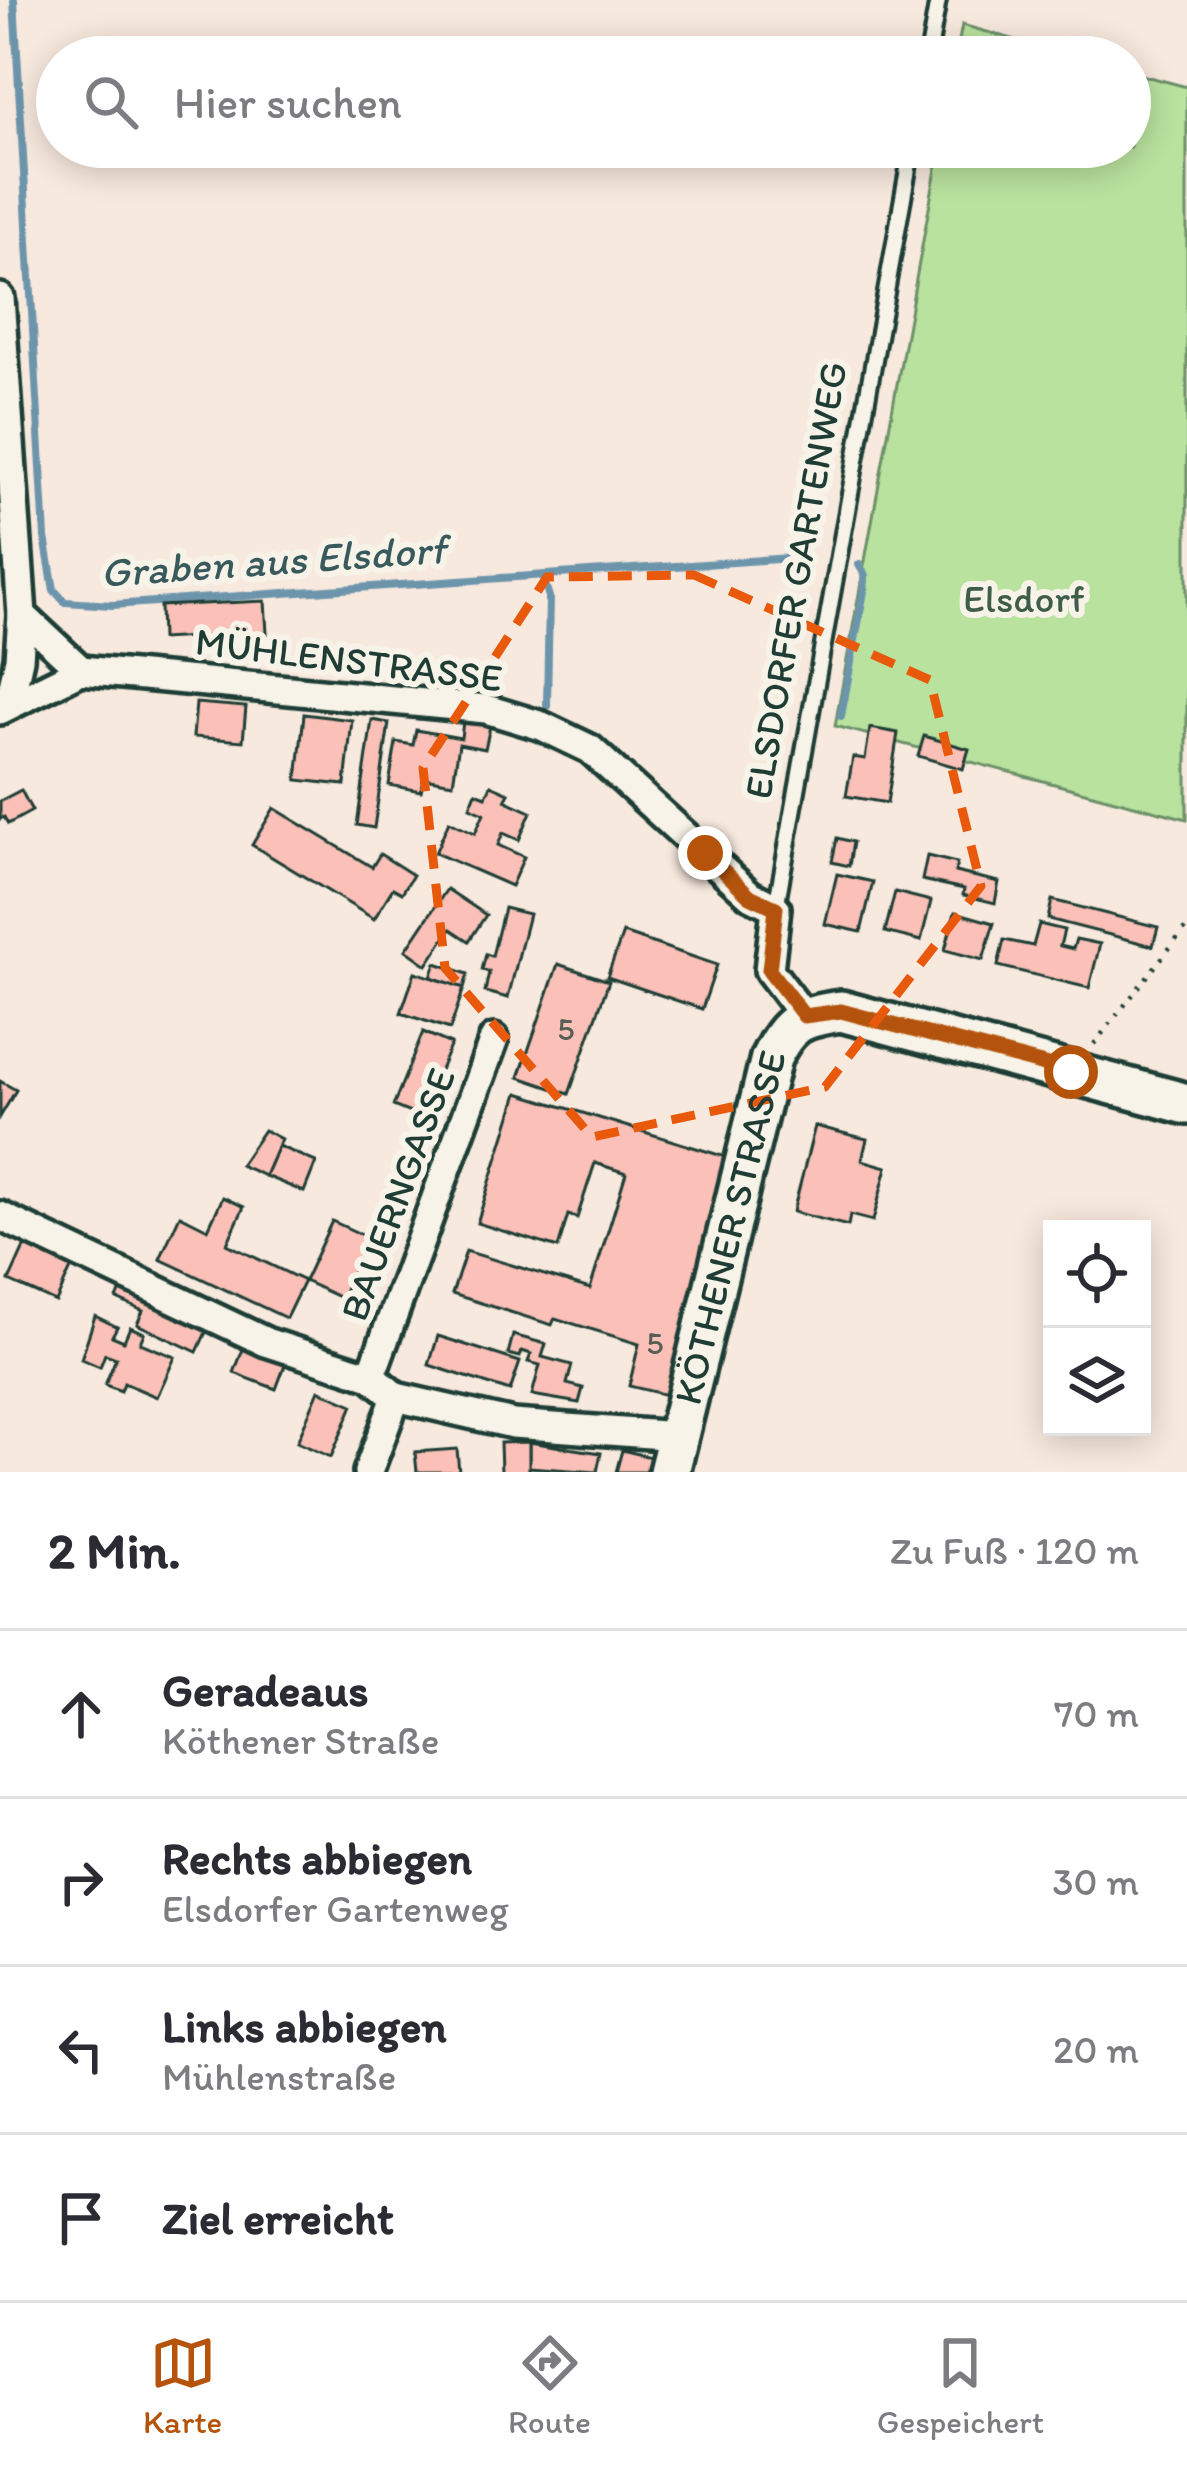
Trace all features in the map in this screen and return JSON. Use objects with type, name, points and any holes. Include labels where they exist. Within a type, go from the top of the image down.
[{"type":"street","points":[[0,298],[22,615],[19,659],[4,707]]},
{"type":"street","points":[[4,707],[80,670],[22,615]]},
{"type":"street","name":"MÜHLENSTRASSE","points":[[80,670],[486,709],[542,726],[590,749],[750,896],[776,908]]},
{"type":"street","name":"ELSDORFER GARTENWEG","points":[[776,908],[769,970],[804,1016]]},
{"type":"street","name":"KÖTHENER STRASSE","points":[[0,1216],[266,1342],[371,1376],[396,1397],[673,1454],[771,1058],[782,1036],[804,1016],[841,1011],[1187,1104]]},
{"type":"street","name":"BAUERNGASSE","points":[[371,1376],[494,1039]]},
{"type":"street","points":[[368,1472],[396,1397]]},
{"type":"lane","points":[[932,36],[938,0]]},
{"type":"lane","name":"ELSDORFER GARTENWEG","points":[[776,908],[908,168]]},
{"type":"path","points":[[1071,1072],[1187,926]]},
{"type":"highlighted area","points":[[694,575],[930,680],[981,886],[825,1087],[592,1137],[445,968],[423,768],[547,577]]},
{"type":"green space","points":[[962,25],[1002,36],[960,36]]},
{"type":"green space","name":"Elsdorf","points":[[1151,78],[1187,87],[1187,819],[835,726],[936,168],[1151,168]]},
{"type":"building","points":[[265,601],[267,633],[161,639],[160,606]]},
{"type":"building","points":[[196,703],[246,707],[243,741],[193,737]]},
{"type":"building","points":[[304,714],[352,720],[345,785],[297,780]]},
{"type":"building","points":[[372,720],[389,723],[374,828],[357,825]]},
{"type":"building","points":[[463,721],[490,726],[485,749],[459,744],[453,783],[424,778],[421,791],[389,785],[396,742],[413,745],[416,730],[461,738]]},
{"type":"building","points":[[870,728],[898,733],[887,803],[846,796],[853,757],[865,759]]},
{"type":"building","points":[[924,736],[969,749],[963,769],[918,756]]},
{"type":"building","points":[[491,785],[509,793],[505,800],[531,812],[519,840],[503,833],[498,845],[524,857],[511,886],[435,853],[449,821],[475,833],[484,813],[470,807],[476,792],[486,796]]},
{"type":"building","points":[[21,790],[32,811],[8,824],[4,817],[0,819],[0,801]]},
{"type":"building","points":[[274,808],[372,867],[380,854],[413,875],[402,893],[393,888],[374,919],[252,845]]},
{"type":"building","points":[[837,838],[853,842],[849,866],[832,862]]},
{"type":"building","points":[[927,856],[957,863],[955,872],[999,882],[995,903],[963,895],[964,889],[922,880]]},
{"type":"building","points":[[837,874],[873,882],[861,932],[825,924]]},
{"type":"building","points":[[447,889],[486,915],[469,941],[451,929],[427,965],[406,950]]},
{"type":"building","points":[[895,892],[931,901],[921,941],[885,932]]},
{"type":"building","points":[[1052,900],[1158,927],[1153,946],[1048,919]]},
{"type":"building","points":[[504,908],[529,914],[508,998],[485,992],[489,972],[482,970],[486,954],[492,956]]},
{"type":"building","points":[[955,912],[994,923],[983,960],[945,950]]},
{"type":"building","points":[[1039,924],[1064,930],[1060,946],[1073,949],[1076,939],[1100,944],[1089,988],[998,966],[1004,940],[1033,946]]},
{"type":"building","points":[[623,933],[717,965],[702,1009],[607,977]]},
{"type":"building","points":[[436,963],[468,974],[464,988],[431,977]]},
{"type":"building","points":[[558,964],[609,981],[569,1094],[519,1077]]},
{"type":"building","points":[[415,972],[464,988],[450,1029],[401,1013]]},
{"type":"building","points":[[423,1032],[451,1044],[420,1117],[393,1106]]},
{"type":"building","points":[[0,1081],[16,1090],[0,1117]]},
{"type":"building","points":[[518,1093],[729,1158],[671,1396],[629,1386],[639,1344],[555,1318],[552,1325],[452,1294],[466,1251],[590,1289],[626,1173],[595,1163],[577,1218],[568,1215],[558,1248],[477,1223]]},
{"type":"building","points":[[815,1126],[867,1139],[862,1160],[887,1167],[873,1221],[850,1215],[848,1226],[793,1212]]},
{"type":"building","points":[[264,1130],[281,1139],[265,1176],[240,1165]]},
{"type":"building","points":[[278,1146],[316,1162],[304,1192],[265,1176]]},
{"type":"building","points":[[223,1197],[244,1207],[227,1244],[304,1281],[286,1318],[160,1259],[180,1215],[208,1229]]},
{"type":"building","points":[[332,1221],[369,1238],[341,1298],[304,1281]]},
{"type":"building","points":[[26,1243],[73,1264],[56,1302],[9,1281]]},
{"type":"building","points":[[125,1281],[211,1321],[197,1352],[137,1324],[143,1311],[117,1299]]},
{"type":"building","points":[[95,1316],[117,1327],[112,1336],[124,1341],[130,1327],[144,1333],[140,1343],[175,1357],[157,1397],[124,1383],[121,1391],[105,1385],[116,1358],[105,1354],[100,1367],[81,1359]]},
{"type":"building","points":[[513,1335],[546,1344],[542,1357],[572,1365],[567,1384],[583,1388],[579,1403],[532,1395],[540,1365],[528,1362],[531,1354],[508,1354]]},
{"type":"building","points":[[438,1336],[520,1362],[510,1391],[429,1365]]},
{"type":"building","points":[[245,1344],[287,1360],[276,1389],[234,1373]]},
{"type":"building","points":[[319,1390],[353,1405],[331,1457],[297,1442]]},
{"type":"building","points":[[529,1442],[601,1453],[597,1472],[529,1467]]},
{"type":"building","points":[[529,1442],[529,1472],[501,1472],[500,1443]]},
{"type":"building","points":[[457,1449],[459,1472],[417,1472],[415,1452]]},
{"type":"building","points":[[622,1450],[659,1459],[656,1472],[616,1472]]},
{"type":"waterway","name":"Graben aus Elsdorf","points":[[14,0],[45,537],[54,590],[65,602],[112,605],[805,557]]},
{"type":"waterway","name":"Graben aus Elsdorf","points":[[841,716],[864,591],[865,575],[859,565]]},
{"type":"waterway","points":[[543,578],[549,597],[547,706]]},
{"type":"route","points":[[705,853],[750,896],[776,908],[769,970],[804,1016],[841,1011],[1071,1072]]}]
